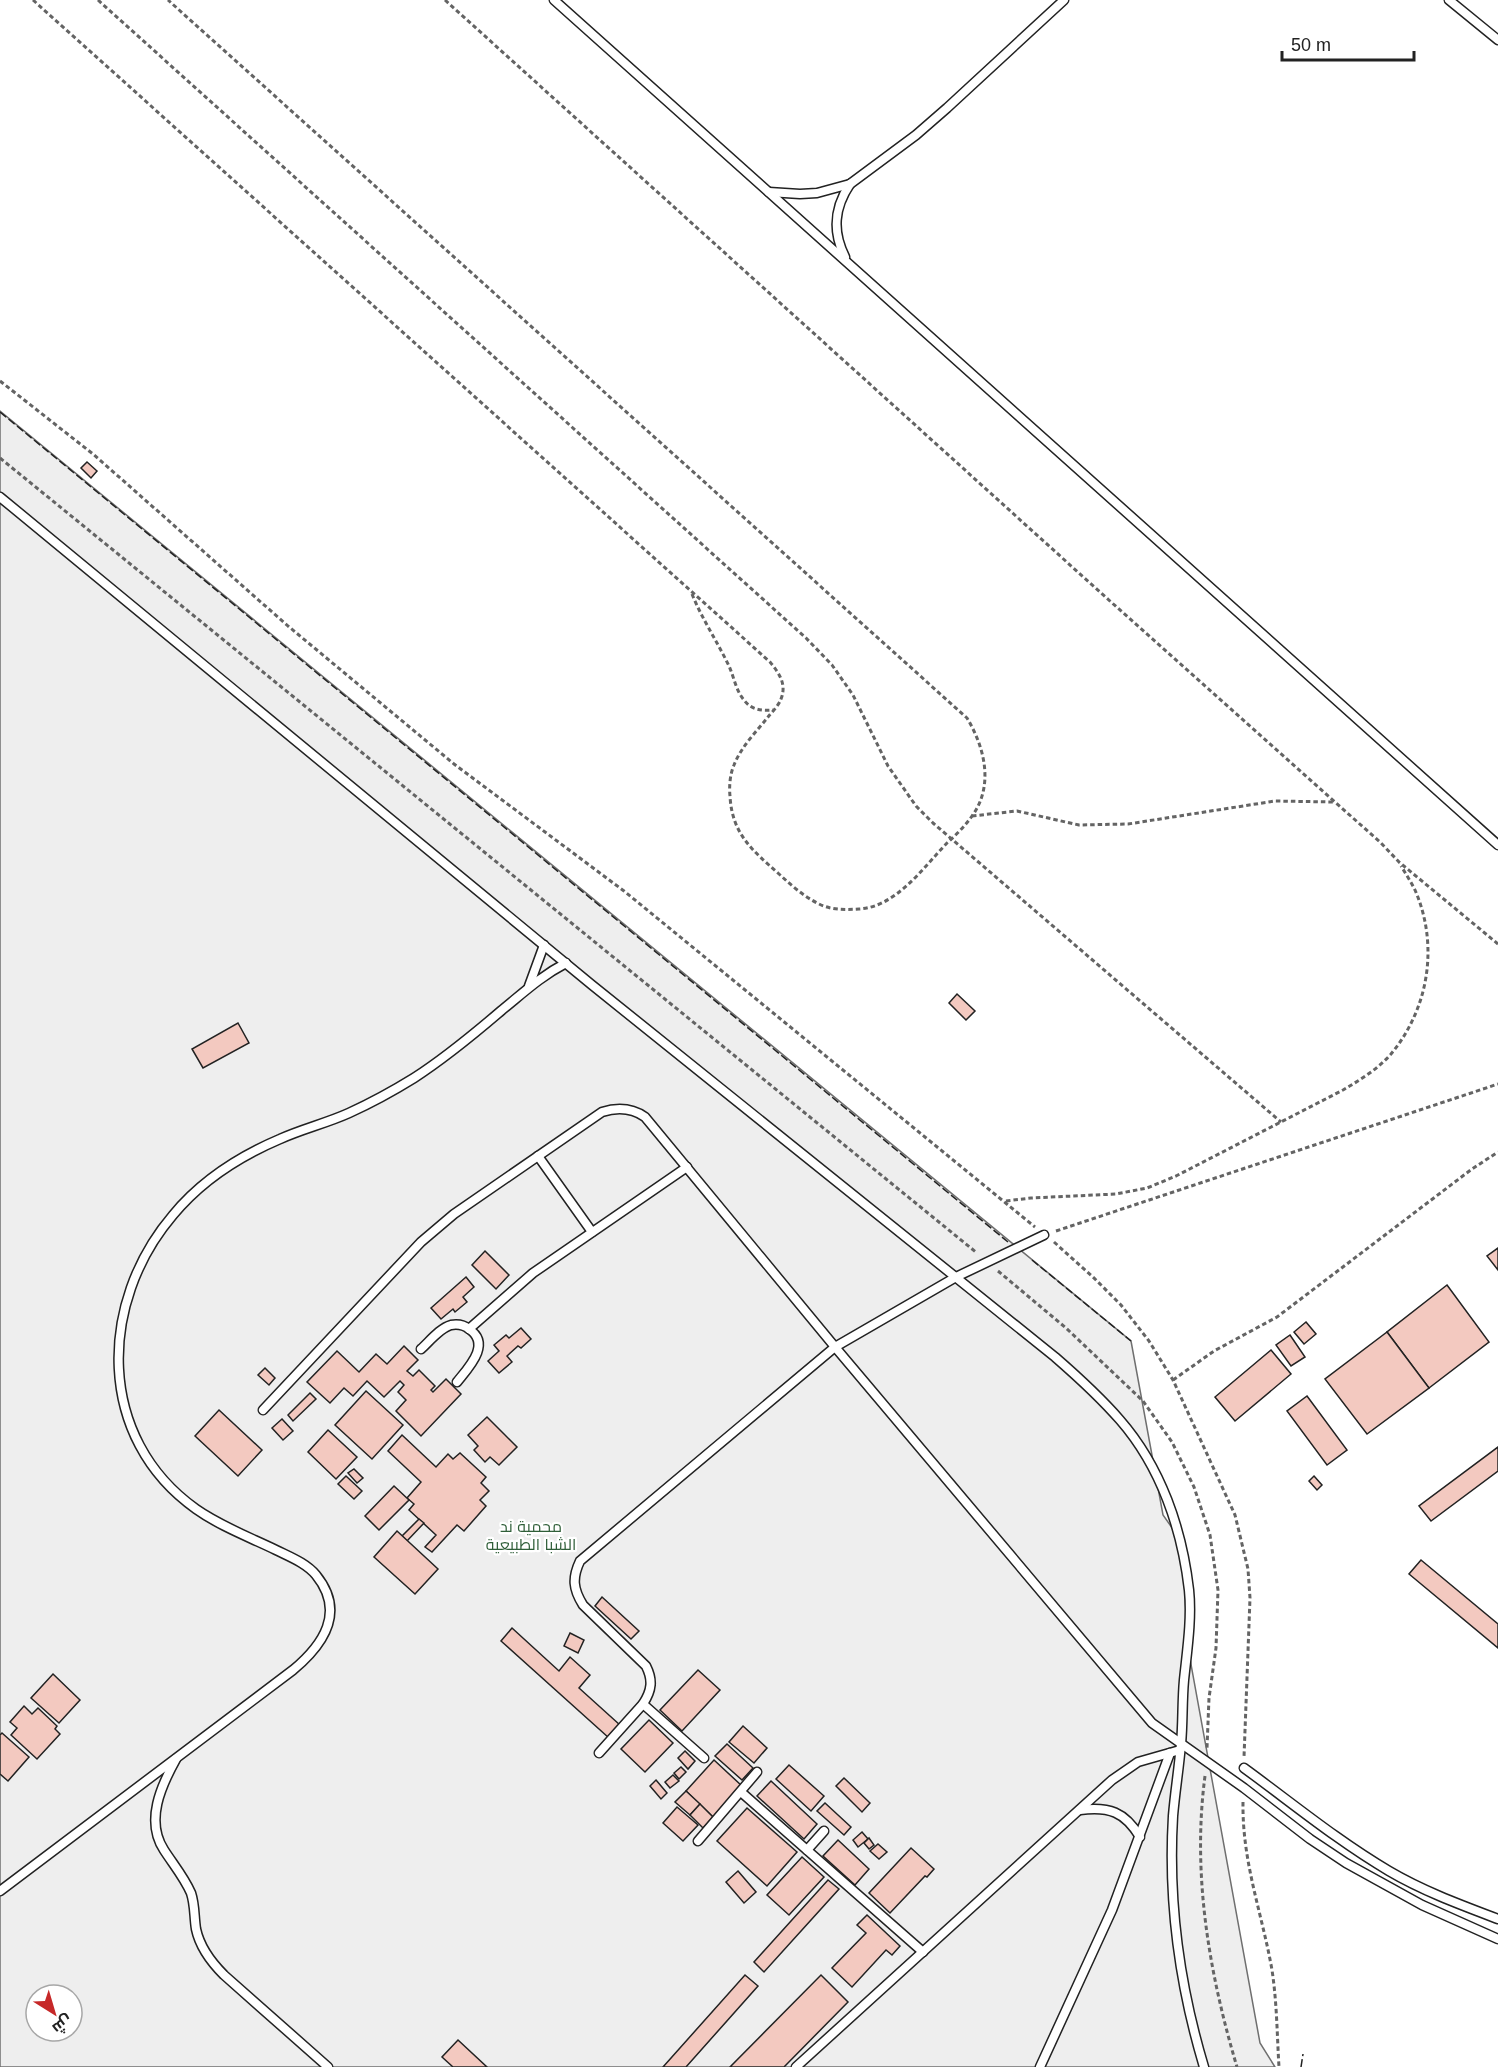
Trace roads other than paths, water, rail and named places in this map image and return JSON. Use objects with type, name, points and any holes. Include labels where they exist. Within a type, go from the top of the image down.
[{"type":"lane","points":[[554,0],[1498,845]]},
{"type":"lane","points":[[846,260],[837,237],[836,213],[841,197],[850,184],[947,108],[1064,0]]},
{"type":"lane","points":[[1449,0],[1498,40]]},
{"type":"lane","points":[[767,191],[817,193],[850,184]]},
{"type":"lane","points":[[0,497],[566,963],[1055,1357],[1098,1396],[1121,1421],[1148,1458],[1168,1499],[1182,1542],[1189,1592],[1181,1747],[1173,1817],[1172,1891],[1181,1967],[1204,2067]]},
{"type":"lane","points":[[529,986],[544,945]]},
{"type":"lane","points":[[0,1891],[305,1660],[325,1635],[329,1620],[329,1603],[324,1588],[315,1574],[303,1563],[196,1509],[171,1488],[150,1462],[134,1433],[123,1402],[118,1370],[118,1336],[124,1304],[136,1272],[153,1242],[173,1215],[197,1190],[224,1170],[251,1152],[281,1138],[347,1114],[398,1087],[467,1039],[529,986],[566,963]]},
{"type":"lane","points":[[263,1410],[421,1242],[454,1214],[602,1112],[620,1108],[638,1112],[687,1167],[1152,1723],[1181,1747],[1244,1788],[1310,1839],[1346,1863],[1422,1905],[1498,1939]]},
{"type":"lane","points":[[538,1156],[592,1232]]},
{"type":"lane","points":[[469,1329],[533,1273],[687,1167]]},
{"type":"lane","points":[[599,1753],[644,1704],[651,1685],[646,1666],[583,1605],[576,1595],[575,1572],[580,1561],[836,1347],[956,1277],[1044,1235]]},
{"type":"lane","points":[[421,1349],[449,1326],[459,1325],[469,1329],[475,1335],[478,1352],[457,1382]]},
{"type":"lane","points":[[644,1704],[704,1758]]},
{"type":"lane","points":[[796,2067],[1125,1770],[1138,1762],[1170,1753],[1181,1747]]},
{"type":"lane","points":[[1040,2067],[1112,1910],[1170,1753]]},
{"type":"lane","points":[[178,1755],[161,1789],[156,1808],[156,1828],[162,1847],[191,1893],[196,1928],[202,1946],[211,1962],[224,1975],[328,2067]]},
{"type":"lane","points":[[1244,1768],[1390,1872],[1429,1891],[1498,1919]]},
{"type":"lane","points":[[698,1841],[757,1772]]},
{"type":"lane","points":[[741,1792],[923,1952]]},
{"type":"lane","points":[[1080,1810],[1094,1808],[1115,1812],[1133,1825],[1140,1837]]},
{"type":"lane","points":[[807,1850],[824,1831]]},
{"type":"lane","points":[[1197,2042],[1199,2067]]},
{"type":"park label","name":"محمية ند الشبا الطبيعية","points":[[531,1535]]}]
